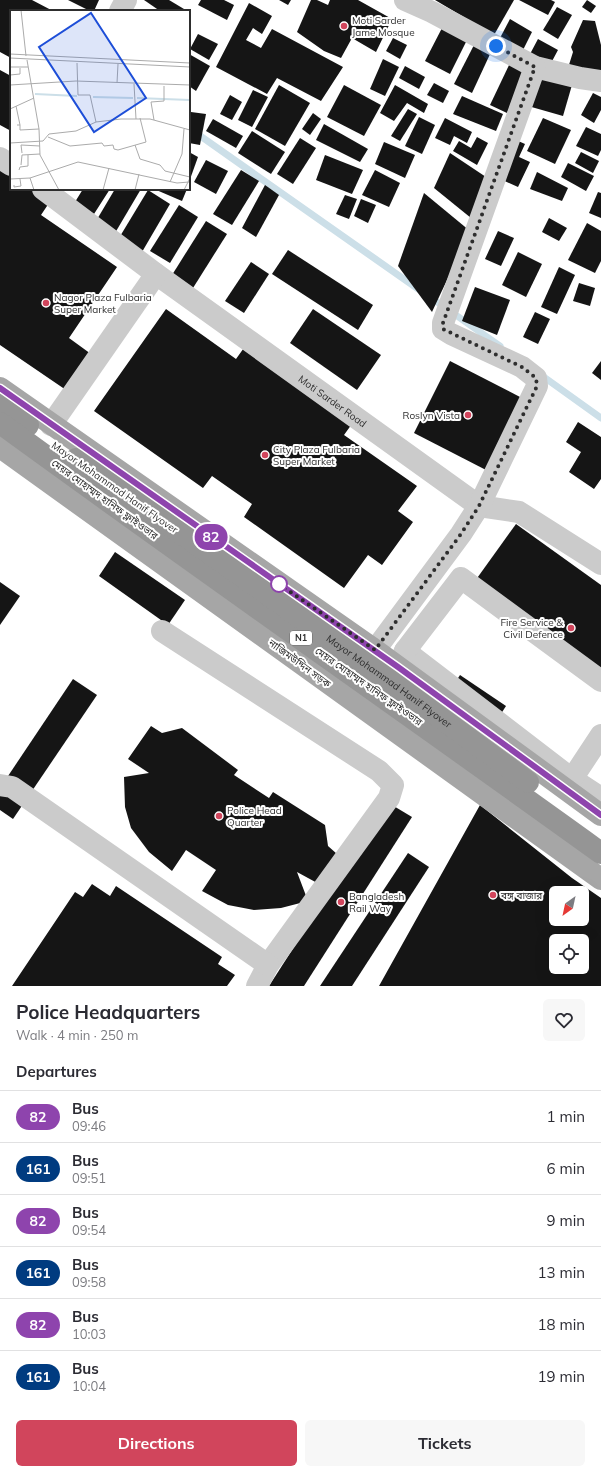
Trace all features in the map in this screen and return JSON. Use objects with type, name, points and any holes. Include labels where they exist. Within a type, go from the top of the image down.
[{"type":"highway","name":"Mayor Mohammad Hanif Flyover","points":[[0,405],[390,680],[601,834]]},
{"type":"highway","name":"মেয়র মোহাম্মদ হানিফ ফ্লাইওভার","points":[[0,423],[601,853]]},
{"type":"main road","points":[[0,388],[375,650],[402,659],[569,783],[601,815]]},
{"type":"main road","name":"নাজিমউদ্দিন সড়ক","points":[[0,447],[601,879]]},
{"type":"street","points":[[121,10],[126,0]]},
{"type":"street","points":[[405,0],[432,12],[535,67],[580,78],[601,81]]},
{"type":"street","points":[[375,650],[461,534],[479,506],[538,382],[536,378],[522,367],[443,329],[443,323],[535,67]]},
{"type":"street","points":[[0,158],[10,165]]},
{"type":"street","name":"Moti Sarder Road","points":[[44,190],[156,274],[479,506]]},
{"type":"street","points":[[51,425],[156,274]]},
{"type":"street","points":[[479,506],[519,512],[601,564]]},
{"type":"street","points":[[402,659],[461,578],[601,681]]},
{"type":"street","points":[[162,631],[379,772],[393,785],[389,798],[268,966],[257,986]]},
{"type":"street","points":[[601,734],[569,783],[601,798]]},
{"type":"street","points":[[0,785],[12,787],[268,966]]},
{"type":"building","points":[[0,0],[32,0],[51,10],[10,10],[10,57],[0,52]]},
{"type":"building","points":[[68,0],[99,0],[94,10],[88,10]]},
{"type":"building","points":[[144,0],[169,0],[184,9],[183,10],[159,10]]},
{"type":"building","points":[[201,0],[224,0],[234,5],[227,20],[198,5]]},
{"type":"building","points":[[279,0],[291,0],[288,5]]},
{"type":"building","name":"Moti Sarder Jame Mosque","points":[[311,0],[317,0],[328,5],[330,0],[358,0],[392,19],[376,52],[352,38],[341,58],[324,51],[297,32]]},
{"type":"building","points":[[435,0],[514,0],[494,35]]},
{"type":"building","points":[[519,0],[551,0],[555,2],[548,15]]},
{"type":"building","points":[[587,0],[596,6],[591,13],[582,7]]},
{"type":"building","points":[[249,3],[272,16],[262,34],[253,28],[246,40],[261,48],[272,29],[343,67],[321,101],[277,78],[267,94],[216,67]]},
{"type":"building","points":[[557,7],[572,15],[558,39],[543,30]]},
{"type":"building","points":[[510,19],[532,32],[523,50],[500,38]]},
{"type":"building","points":[[583,20],[595,21],[601,45],[601,73],[568,68],[573,52],[571,47]]},
{"type":"building","points":[[442,28],[467,40],[450,74],[425,61]]},
{"type":"building","points":[[198,34],[218,44],[209,60],[190,49]]},
{"type":"building","points":[[393,38],[407,45],[400,59],[386,51]]},
{"type":"building","points":[[538,39],[558,50],[550,65],[530,54]]},
{"type":"building","points":[[474,45],[491,52],[472,93],[454,84]]},
{"type":"building","points":[[190,55],[210,66],[196,91],[190,87]]},
{"type":"building","points":[[383,59],[399,67],[385,96],[370,89]]},
{"type":"building","points":[[511,61],[528,69],[507,113],[490,105]]},
{"type":"building","points":[[405,66],[425,77],[419,89],[399,78]]},
{"type":"building","points":[[0,70],[10,75],[10,130],[0,125]]},
{"type":"building","points":[[537,75],[572,85],[563,116],[528,106]]},
{"type":"building","points":[[434,83],[449,91],[443,103],[427,95]]},
{"type":"building","points":[[279,85],[310,103],[285,146],[255,129]]},
{"type":"building","points":[[344,85],[381,105],[364,136],[327,117]]},
{"type":"building","points":[[395,85],[428,104],[424,113],[407,103],[394,121],[380,113]]},
{"type":"building","points":[[253,90],[268,97],[252,127],[238,120]]},
{"type":"building","points":[[593,93],[601,97],[601,110],[594,123],[581,115]]},
{"type":"building","points":[[230,95],[242,102],[232,120],[220,114]]},
{"type":"building","points":[[462,96],[503,114],[496,131],[453,114]]},
{"type":"building","points":[[408,109],[417,114],[400,141],[391,136]]},
{"type":"building","points":[[191,112],[206,114],[200,145],[190,143]]},
{"type":"building","points":[[313,113],[321,119],[310,135],[302,129]]},
{"type":"building","points":[[419,117],[435,125],[422,154],[405,146]]},
{"type":"building","points":[[445,118],[472,132],[467,143],[454,136],[450,145],[435,138]]},
{"type":"building","points":[[543,118],[571,130],[555,164],[527,151]]},
{"type":"building","points":[[213,119],[243,136],[236,148],[206,131]]},
{"type":"building","points":[[324,124],[368,149],[360,162],[316,140]]},
{"type":"building","points":[[586,127],[601,134],[601,150],[598,156],[576,146]]},
{"type":"building","points":[[252,131],[285,152],[271,174],[238,153]]},
{"type":"building","points":[[477,137],[488,143],[477,165],[453,151],[459,141],[471,148]]},
{"type":"building","points":[[300,138],[316,148],[293,184],[277,174]]},
{"type":"building","points":[[516,140],[525,144],[519,157],[530,162],[518,187],[498,178]]},
{"type":"building","points":[[384,142],[415,155],[405,178],[375,164]]},
{"type":"building","points":[[581,152],[599,161],[593,173],[575,163]]},
{"type":"building","points":[[190,153],[198,157],[190,179]]},
{"type":"building","points":[[450,153],[489,179],[471,218],[434,188]]},
{"type":"building","points":[[325,155],[363,170],[352,194],[316,180]]},
{"type":"building","points":[[206,160],[228,171],[216,194],[194,182]]},
{"type":"building","points":[[568,163],[594,176],[586,191],[561,177]]},
{"type":"building","name":"Nagor Plaza Fulbaria Super Market","points":[[0,165],[10,172],[10,190],[36,190],[51,200],[41,215],[117,267],[69,338],[91,354],[66,390],[0,345]]},
{"type":"building","points":[[241,170],[259,181],[232,225],[213,214]]},
{"type":"building","points":[[375,170],[400,183],[389,207],[362,195]]},
{"type":"building","points":[[537,172],[568,188],[562,201],[530,189]]},
{"type":"building","points":[[265,185],[279,195],[256,237],[242,228]]},
{"type":"building","points":[[82,190],[109,190],[94,214],[75,202]]},
{"type":"building","points":[[114,190],[140,190],[115,233],[96,221]]},
{"type":"building","points":[[148,190],[170,204],[142,252],[119,238]]},
{"type":"building","points":[[156,190],[187,190],[182,201]]},
{"type":"building","points":[[598,192],[601,193],[601,218],[589,213]]},
{"type":"building","points":[[424,193],[470,231],[432,312],[398,266]]},
{"type":"building","points":[[345,195],[357,199],[349,219],[336,214]]},
{"type":"building","points":[[361,199],[376,205],[368,223],[354,216]]},
{"type":"building","points":[[179,205],[198,217],[170,263],[150,251]]},
{"type":"building","points":[[549,218],[567,228],[559,241],[542,232]]},
{"type":"building","points":[[206,221],[227,234],[193,288],[172,275]]},
{"type":"building","points":[[587,223],[601,231],[601,261],[595,273],[568,260]]},
{"type":"building","points":[[498,231],[514,238],[501,266],[485,259]]},
{"type":"building","points":[[288,250],[373,305],[358,330],[272,274]]},
{"type":"building","points":[[518,252],[542,264],[526,297],[502,285]]},
{"type":"building","points":[[251,262],[269,274],[244,313],[225,301]]},
{"type":"building","points":[[559,267],[575,275],[557,314],[541,307]]},
{"type":"building","points":[[579,283],[595,288],[590,306],[573,301]]},
{"type":"building","points":[[475,287],[510,300],[497,335],[462,321]]},
{"type":"building","name":"City Plaza Fulbaria Super Market","points":[[166,309],[236,359],[246,345],[354,421],[344,435],[417,486],[398,511],[413,522],[382,565],[368,555],[344,588],[244,517],[252,504],[212,476],[203,488],[94,411]]},
{"type":"building","points":[[313,309],[381,355],[357,390],[290,343]]},
{"type":"building","points":[[535,312],[550,319],[538,344],[523,337]]},
{"type":"building","name":"Roslyn Vista","points":[[450,361],[522,398],[486,470],[414,433]]},
{"type":"building","points":[[601,361],[601,380],[592,373]]},
{"type":"building","points":[[578,422],[601,437],[601,479],[594,489],[569,472],[581,452],[566,442]]},
{"type":"building","name":"Fire Service & Civil Defence","points":[[516,524],[601,585],[601,671],[475,581]]},
{"type":"building","points":[[115,552],[185,600],[168,625],[99,576]]},
{"type":"building","points":[[0,582],[20,596],[0,625]]},
{"type":"building","points":[[460,675],[506,706],[497,720],[451,689]]},
{"type":"building","points":[[73,679],[97,695],[13,819],[0,810],[0,788]]},
{"type":"building","name":"Police Head Quarter","points":[[151,726],[162,733],[182,728],[238,770],[234,775],[269,798],[273,792],[325,825],[328,846],[337,854],[319,884],[297,872],[308,901],[281,908],[254,910],[228,905],[202,891],[216,870],[186,850],[172,871],[149,852],[131,828],[125,807],[124,777],[149,773],[128,759]]},
{"type":"building","name":"Bangladesh Rail Way","points":[[387,802],[412,817],[304,986],[269,986]]},
{"type":"building","name":"বঙ্গ বাজার","points":[[480,805],[584,886],[549,886],[549,926],[589,926],[589,890],[601,898],[601,986],[379,986]]},
{"type":"building","points":[[408,853],[429,867],[352,986],[320,986]]},
{"type":"building","points":[[92,884],[110,896],[116,886],[222,957],[218,964],[235,975],[227,986],[12,986],[75,892],[83,897]]},
{"type":"waterway","points":[[190,129],[418,289]]},
{"type":"waterway","points":[[430,297],[500,346]]},
{"type":"waterway","points":[[541,375],[601,418]]},
{"type":"bus line","name":"82","points":[[0,388],[398,667],[601,815]]},
{"type":"place","name":"Moti Sarder Jame Mosque","points":[[344,26]]},
{"type":"place","name":"Nagor Plaza Fulbaria Super Market","points":[[46,303]]},
{"type":"place","name":"Roslyn Vista","points":[[468,415]]},
{"type":"place","name":"City Plaza Fulbaria Super Market","points":[[265,455]]},
{"type":"place","name":"Fire Service & Civil Defence","points":[[571,628]]},
{"type":"place","name":"Police Head Quarter","points":[[219,816]]},
{"type":"place","name":"বঙ্গ বাজার","points":[[493,895]]},
{"type":"place","name":"Bangladesh Rail Way","points":[[341,902]]},
{"type":"route","points":[[279,584],[375,650],[461,534],[479,506],[537,386],[538,382],[536,378],[522,367],[443,329],[443,323],[535,67],[496,46]]}]
